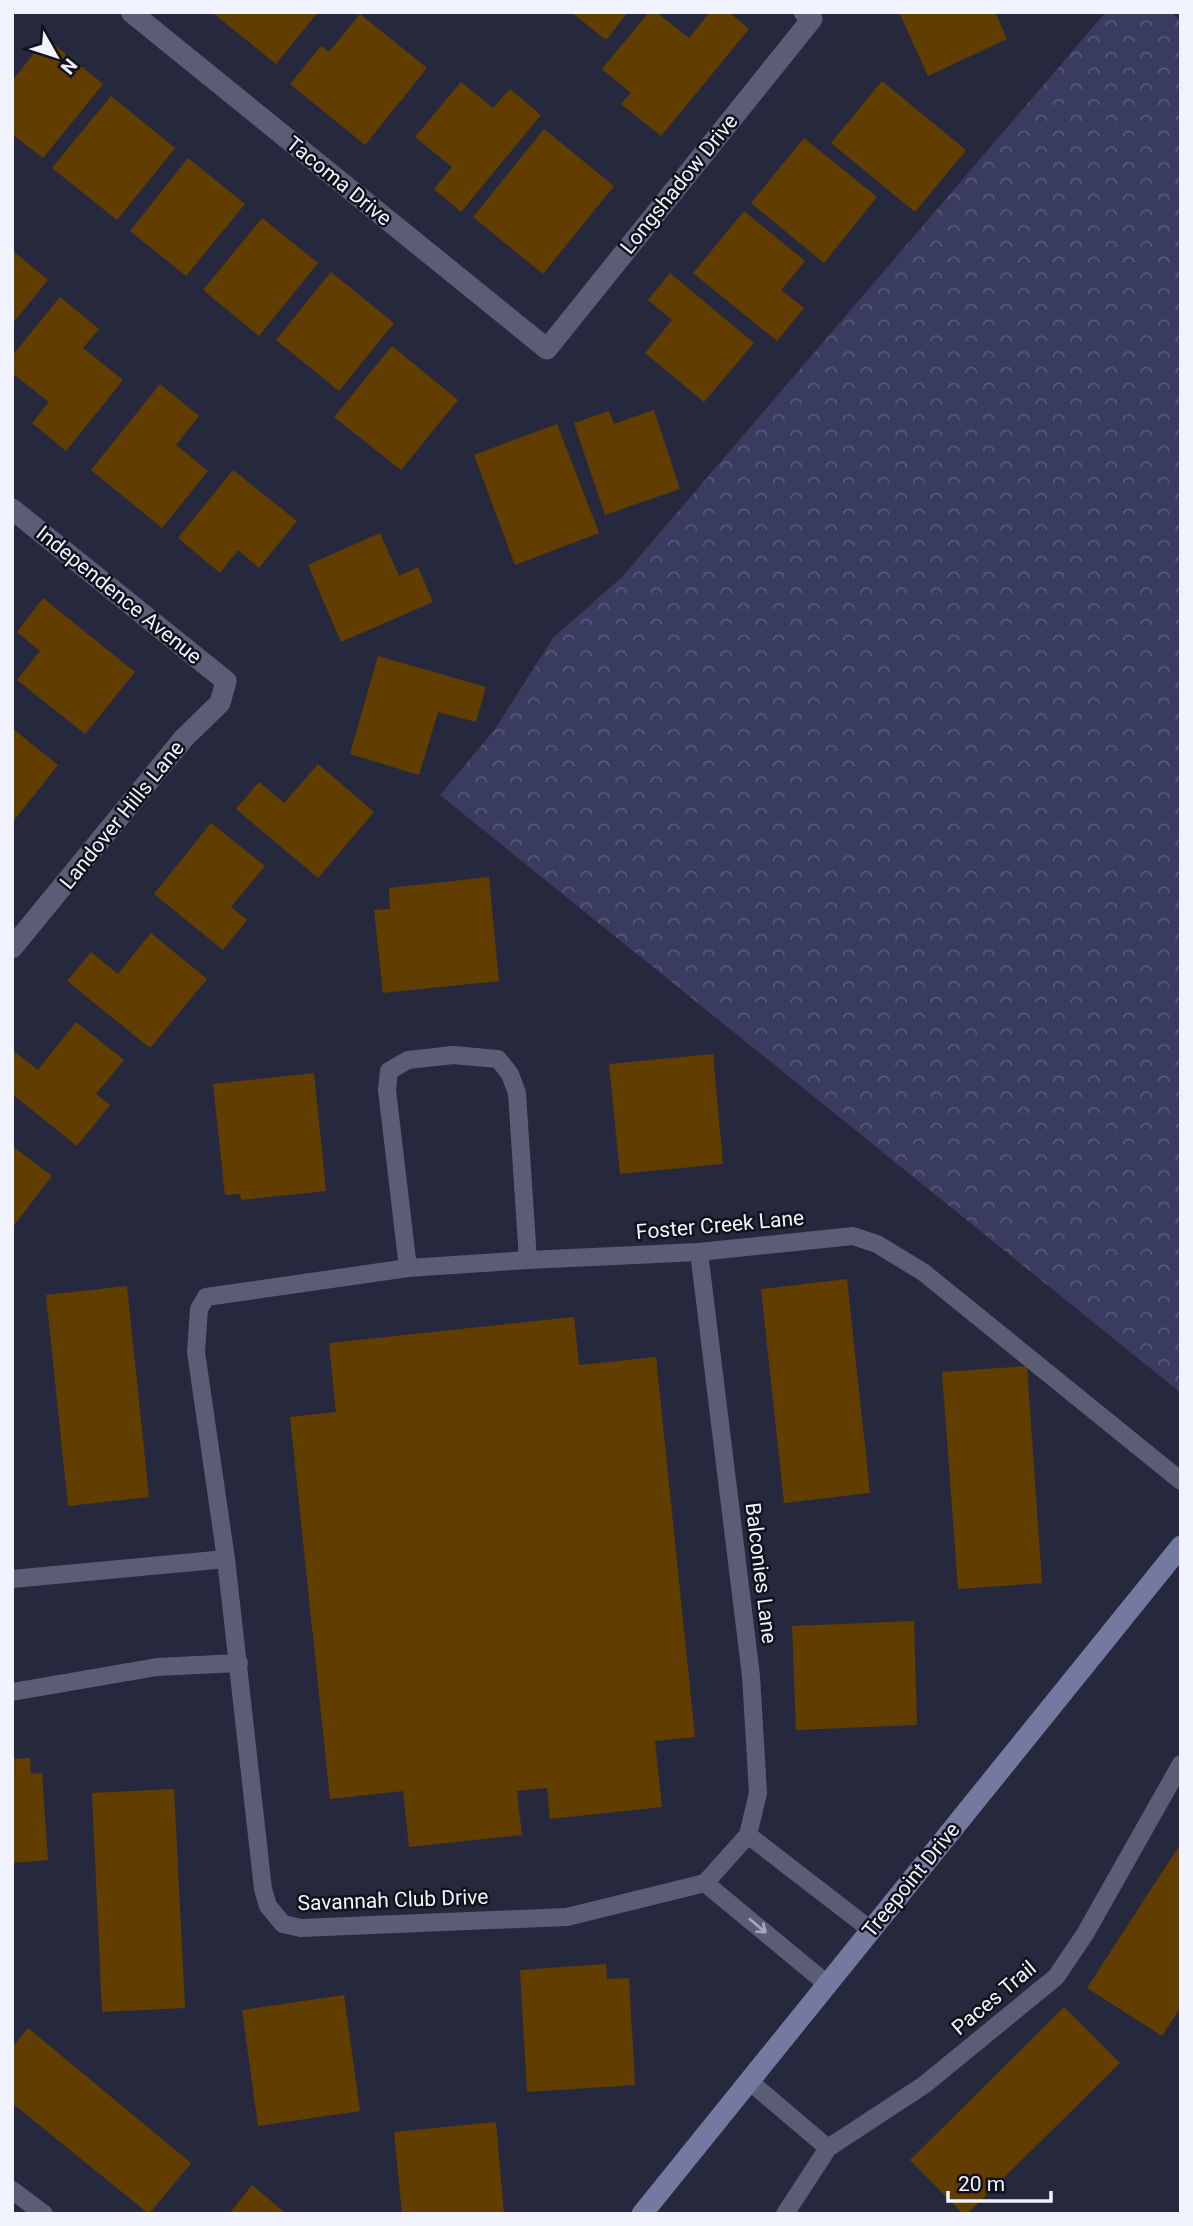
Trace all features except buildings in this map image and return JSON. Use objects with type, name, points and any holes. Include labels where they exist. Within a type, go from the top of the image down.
[{"type":"street","name":"Tacoma Drive","points":[[131,12],[547,349]]},
{"type":"street","name":"Longshadow Drive","points":[[547,349],[808,16]]},
{"type":"street","name":"Independence Avenue","points":[[12,509],[226,681]]},
{"type":"street","name":"Landover Hills Lane","points":[[12,948],[184,738],[220,703],[226,681]]},
{"type":"street","name":"Treepoint Drive","points":[[642,2214],[1181,1546]]},
{"type":"lane","points":[[408,1268],[387,1090],[389,1071],[408,1060],[453,1055],[498,1059],[510,1074],[517,1093],[528,1260]]},
{"type":"lane","name":"Foster Creek Lane","points":[[199,1319],[206,1297],[408,1268],[699,1252],[853,1236],[877,1244],[923,1272],[1181,1481]]},
{"type":"lane","name":"Balconies Lane","points":[[699,1252],[751,1676],[758,1793],[748,1835],[705,1883]]},
{"type":"lane","name":"Savannah Club Drive","points":[[199,1319],[196,1352],[239,1663],[262,1889],[268,1906],[283,1924],[301,1928],[567,1917],[705,1883]]},
{"type":"lane","points":[[12,1579],[226,1559]]},
{"type":"lane","points":[[12,1692],[158,1667],[239,1663]]},
{"type":"lane","name":"Paces Trail","points":[[785,2214],[828,2148],[924,2085],[1056,1977],[1085,1934],[1181,1764]]},
{"type":"lane","points":[[748,1835],[871,1930]]},
{"type":"lane","points":[[705,1883],[827,1984]]},
{"type":"lane","points":[[749,2081],[828,2148]]},
{"type":"lane","points":[[12,2190],[44,2214]]},
{"type":"green space","points":[[1106,12],[1170,12],[1181,21],[1181,1393],[440,795],[495,729],[553,638],[622,577]]}]
